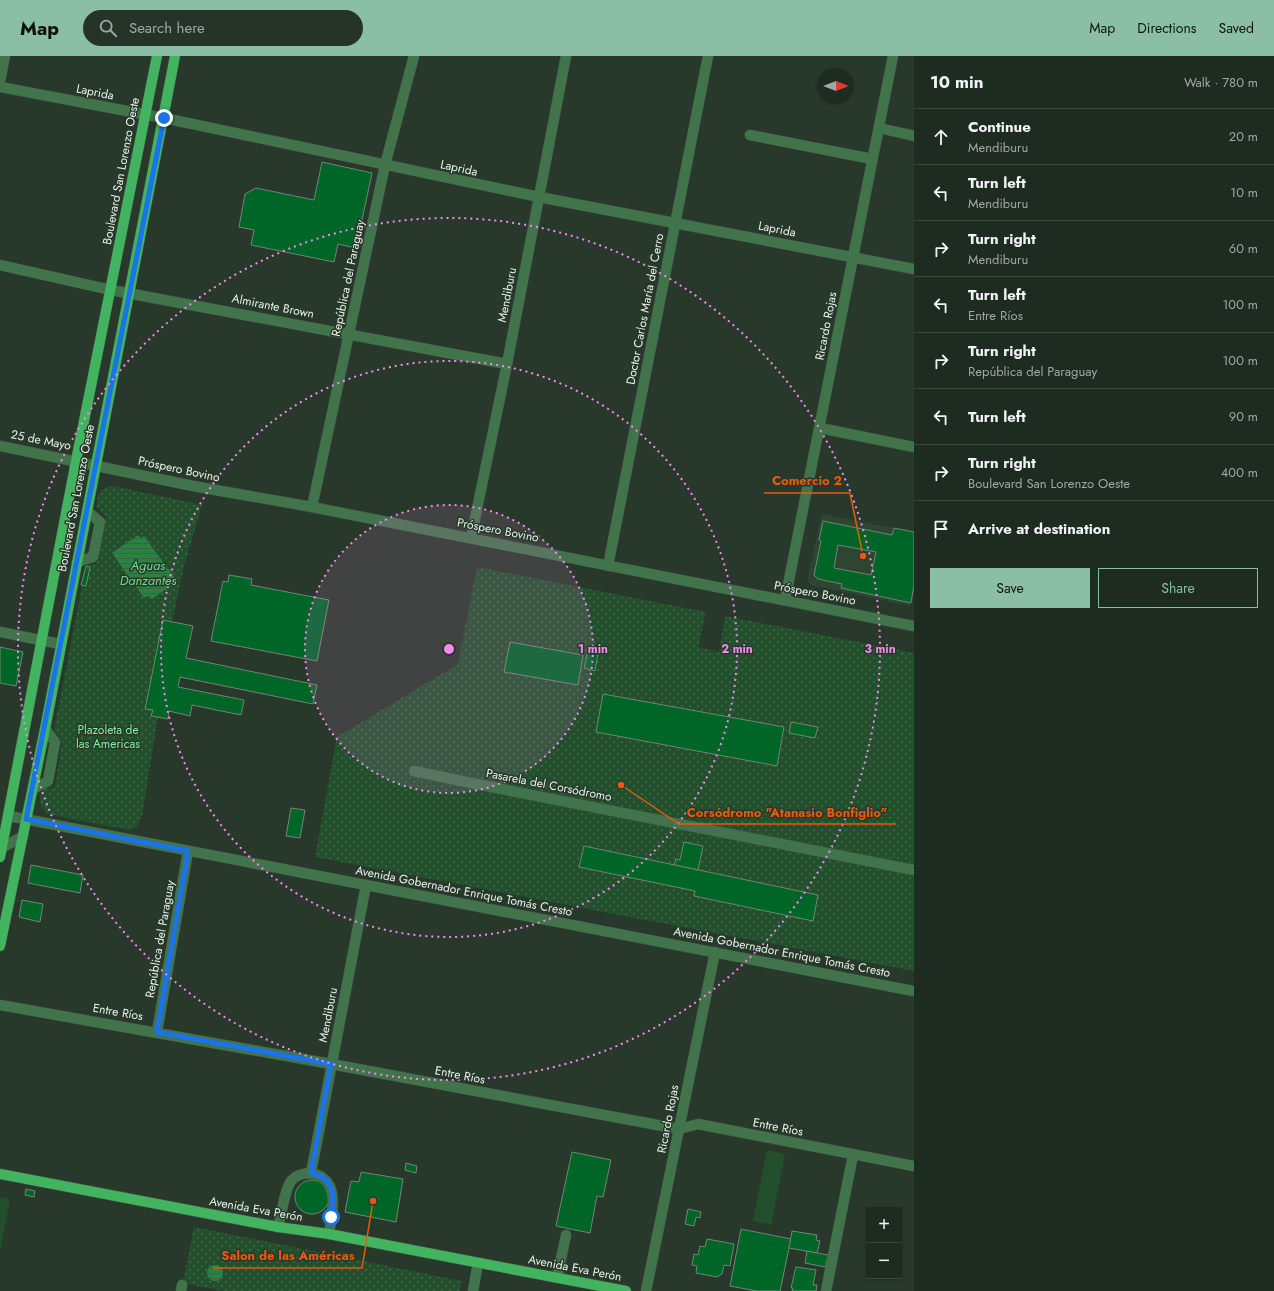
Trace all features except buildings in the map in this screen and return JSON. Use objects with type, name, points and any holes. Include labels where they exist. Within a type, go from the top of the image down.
[{"type":"main road","name":"Boulevard San Lorenzo Oeste","points":[[1,850],[9,816],[76,461],[157,56]]},
{"type":"main road","name":"Boulevard San Lorenzo Oeste","points":[[0,946],[45,729],[60,644],[176,56]]},
{"type":"main road","name":"Avenida Eva Perón","points":[[0,1174],[278,1227],[329,1234],[626,1291]]},
{"type":"street","points":[[0,81],[5,56]]},
{"type":"street","name":"República del Paraguay","points":[[312,507],[385,165],[414,56]]},
{"type":"street","name":"Mendiburu","points":[[471,538],[507,364],[566,56]]},
{"type":"street","name":"Doctor Carlos María del Cerro","points":[[608,566],[708,56]]},
{"type":"street","name":"Ricardo Rojas","points":[[785,600],[820,428],[852,256],[893,56]]},
{"type":"street","name":"Laprida","points":[[0,87],[164,118],[539,198],[852,256],[914,269]]},
{"type":"street","points":[[879,128],[914,136]]},
{"type":"street","points":[[750,135],[872,159]]},
{"type":"street","points":[[0,265],[111,290]]},
{"type":"street","name":"Almirante Brown","points":[[111,290],[130,292],[507,364]]},
{"type":"street","points":[[820,428],[914,447]]},
{"type":"street","name":"25 de Mayo","points":[[0,446],[76,461]]},
{"type":"street","name":"Próspero Bovino","points":[[76,461],[192,486],[312,507],[914,626]]},
{"type":"street","points":[[76,562],[93,557],[100,522],[87,511]]},
{"type":"street","points":[[0,632],[60,644]]},
{"type":"street","name":"Pasarela del Corsódromo","points":[[414,771],[914,870]]},
{"type":"street","name":"Avenida Gobernador Enrique Tomás Cresto","points":[[9,816],[914,991]]},
{"type":"street","points":[[1,850],[23,836]]},
{"type":"street","name":"República del Paraguay","points":[[157,1032],[188,851]]},
{"type":"street","name":"Mendiburu","points":[[311,1173],[366,885]]},
{"type":"street","name":"Ricardo Rojas","points":[[646,1291],[715,952]]},
{"type":"street","name":"Entre Ríos","points":[[0,1005],[157,1032],[679,1129],[698,1124],[914,1166]]},
{"type":"street","points":[[826,1291],[853,1155]]},
{"type":"street","points":[[278,1227],[286,1192],[292,1180],[304,1173],[311,1173],[324,1178],[330,1186],[334,1200],[329,1234]]},
{"type":"street","points":[[557,1278],[566,1235]]},
{"type":"street","points":[[473,1291],[478,1263]]},
{"type":"shaded area","points":[[822,514],[914,532],[914,585],[910,606],[810,585],[807,580]]},
{"type":"green space","name":"Plazoleta de las Americas","points":[[113,486],[202,505],[184,566],[172,622],[163,620],[146,709],[153,710],[152,716],[158,717],[142,815],[137,826],[130,830],[47,814],[40,803],[40,797],[44,790],[48,787],[55,786],[62,743],[54,730],[86,566],[96,564],[106,517],[97,507],[99,495],[104,488]]},
{"type":"green space","points":[[477,567],[706,612],[698,647],[719,652],[725,616],[914,653],[914,971],[315,857],[337,737],[458,664]]},
{"type":"green space","points":[[767,1150],[785,1154],[771,1225],[753,1221]]},
{"type":"green space","points":[[0,1197],[10,1199],[0,1252]]},
{"type":"green space","points":[[194,1227],[462,1281],[460,1291],[224,1291],[183,1283]]},
{"type":"water","name":"Aguas Danzantes","points":[[138,535],[141,538],[144,536],[177,581],[152,599],[148,596],[144,598],[112,553]]},
{"type":"water","points":[[215,1265],[222,1270],[223,1273],[218,1280],[215,1281],[208,1276],[207,1273],[212,1266]]},
{"type":"place","name":"Comercio 2","points":[[863,556]]},
{"type":"place","name":"Corsódromo \"Atanasio Bonfiglio\"","points":[[621,785]]},
{"type":"place","name":"Salon de las Américas","points":[[373,1201]]},
{"type":"route","points":[[164,118],[60,644],[45,729],[26,819],[188,851],[157,1032],[331,1064],[311,1173],[324,1178],[330,1186],[334,1200],[331,1217]]}]
